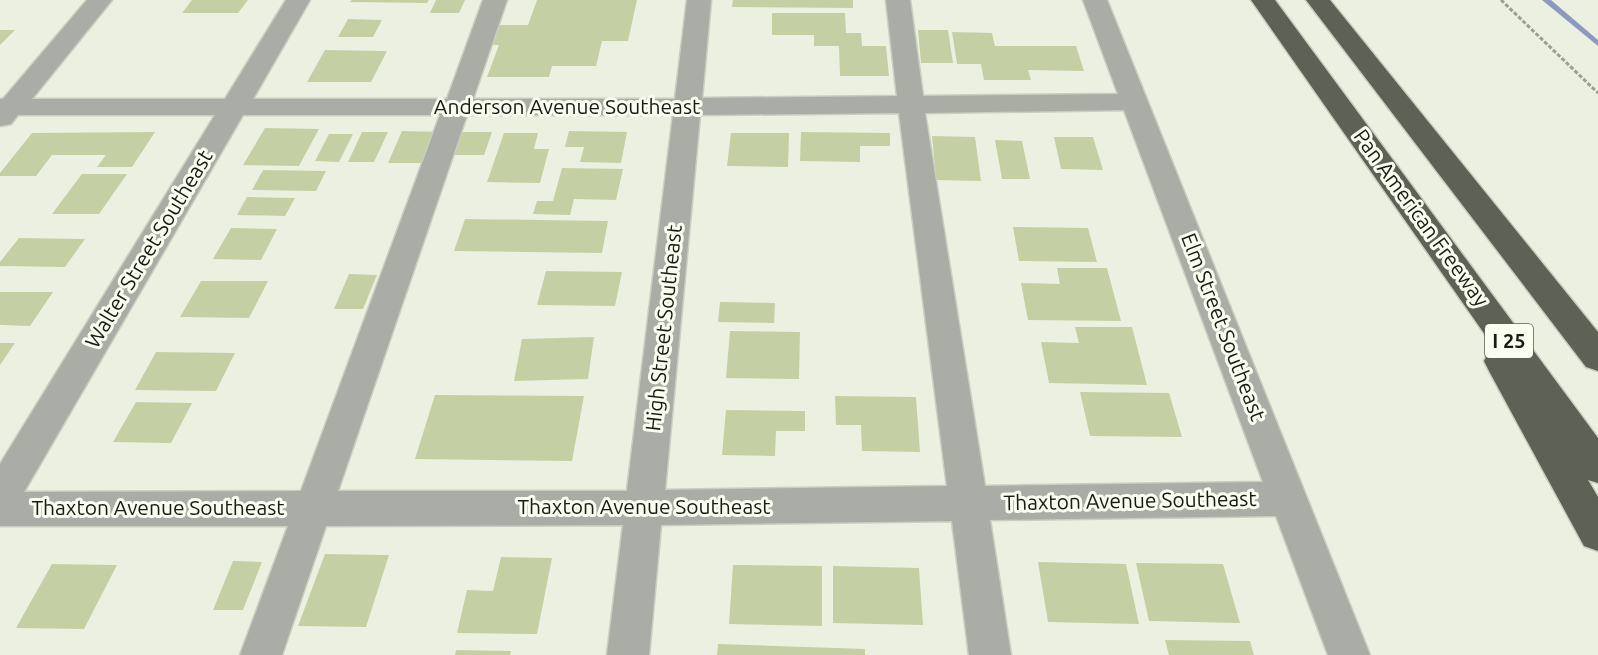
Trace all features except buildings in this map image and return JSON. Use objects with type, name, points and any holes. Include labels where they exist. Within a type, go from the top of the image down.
[{"type":"highway","name":"Pan American Freeway","points":[[1263,0],[1598,467]]},
{"type":"highway","name":"I 25","points":[[1318,0],[1598,357]]},
{"type":"highway","points":[[1453,170],[1598,326]]},
{"type":"highway","points":[[1420,216],[1598,533]]},
{"type":"street","points":[[3,111],[100,0]]},
{"type":"street","name":"Walter Street Southeast","points":[[0,498],[298,0]]},
{"type":"street","points":[[261,655],[495,0]]},
{"type":"street","name":"High Street Southeast","points":[[628,655],[699,0]]},
{"type":"street","points":[[898,0],[910,104],[970,504],[990,655]]},
{"type":"street","name":"Elm Street Southeast","points":[[1095,0],[1349,655]]},
{"type":"street","name":"Anderson Avenue Southeast","points":[[3,111],[234,107],[688,107],[1134,102]]},
{"type":"street","name":"Thaxton Avenue Southeast","points":[[0,509],[645,508],[1289,499]]},
{"type":"path","points":[[1501,0],[1598,93]]},
{"type":"waterway","points":[[1546,0],[1598,44]]}]
